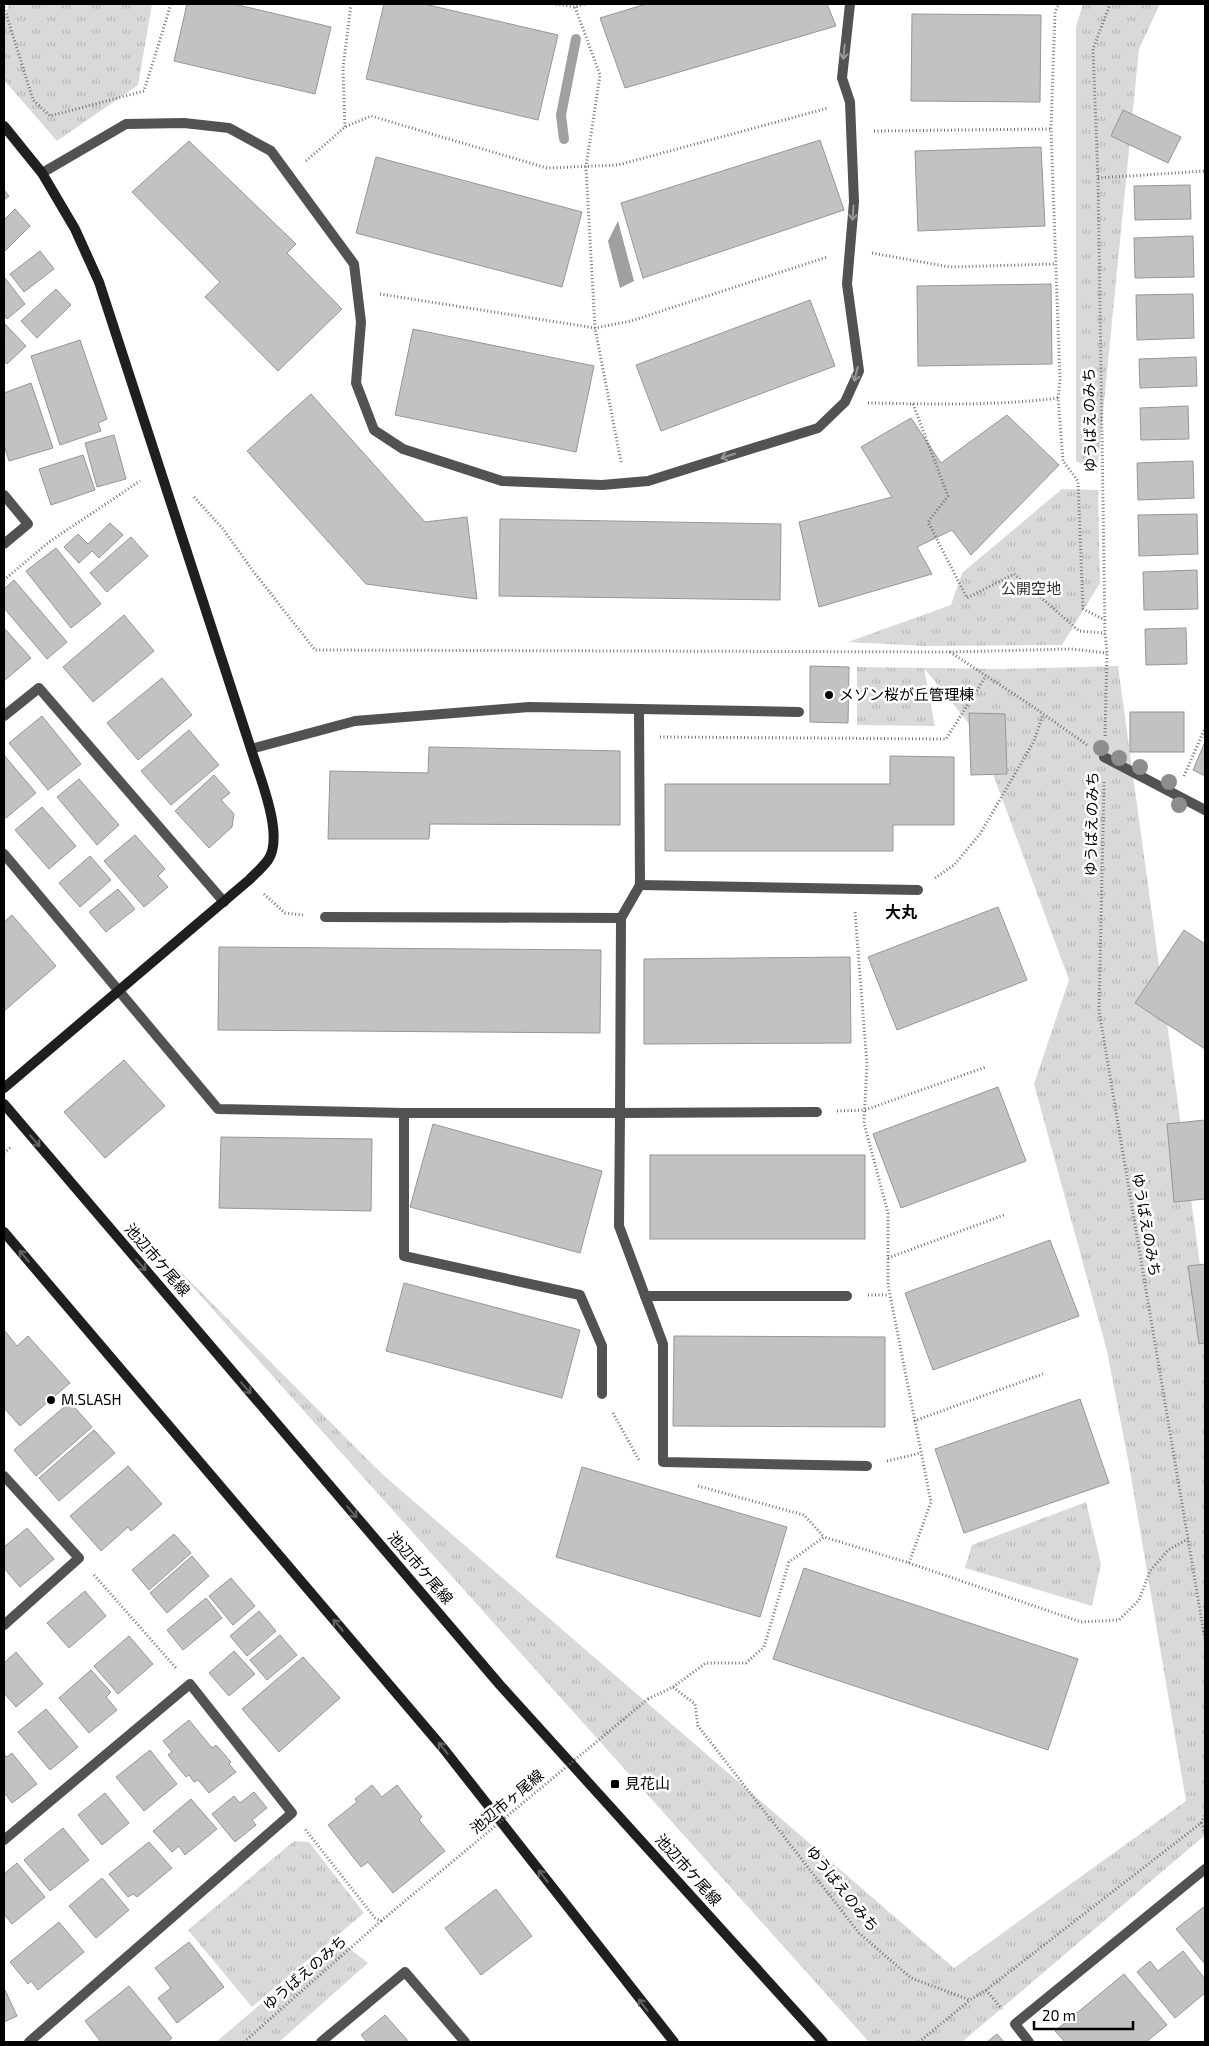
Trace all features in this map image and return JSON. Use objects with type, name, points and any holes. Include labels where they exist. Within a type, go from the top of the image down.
[{"type":"street","points":[[42,173],[126,124],[184,123],[229,128],[271,151],[354,264],[361,322],[356,383],[374,430],[403,448],[502,481],[602,485],[648,481],[818,428],[845,402],[859,371],[847,284],[854,202],[850,102],[842,78],[850,4]]},
{"type":"street","points":[[4,126],[42,173],[75,228],[99,282],[251,749],[271,816],[274,840],[269,860],[249,880],[4,1088]]},
{"type":"street","points":[[4,496],[28,524],[4,544]]},
{"type":"street","points":[[4,716],[39,688],[224,902]]},
{"type":"street","points":[[251,749],[355,721],[529,708],[799,712]]},
{"type":"street","points":[[639,709],[640,885],[621,918],[619,1226],[662,1344],[662,1462],[868,1466]]},
{"type":"street","points":[[1104,757],[1205,810]]},
{"type":"street","points":[[4,854],[218,1109],[404,1113],[817,1112]]},
{"type":"street","points":[[640,885],[918,890]]},
{"type":"street","points":[[325,917],[621,918]]},
{"type":"street","name":"池辺市ケ尾線","points":[[4,1104],[500,1685],[823,2042]]},
{"type":"street","points":[[404,1113],[404,1256],[580,1294],[602,1346],[602,1394]]},
{"type":"street","points":[[4,1232],[443,1748],[674,2042]]},
{"type":"street","points":[[645,1296],[847,1296]]},
{"type":"street","points":[[4,1476],[79,1558],[4,1625]]},
{"type":"street","points":[[4,1840],[190,1684],[292,1813],[29,2042]]},
{"type":"street","points":[[1029,2042],[1014,2024],[1205,1869]]},
{"type":"street","points":[[321,2042],[405,1972],[465,2042]]},
{"type":"path","points":[[4,7],[32,100],[50,116],[144,91],[171,4]]},
{"type":"path","points":[[346,127],[343,68],[351,4]]},
{"type":"path","points":[[556,4],[575,6],[585,4]]},
{"type":"path","points":[[1059,4],[1055,12],[1051,129],[1055,264],[1058,298],[1060,380],[1058,398],[1062,461],[1078,482],[1083,609],[1105,620]]},
{"type":"path","name":"ゆうばえのみち","points":[[1110,4],[1093,49],[1098,178],[1105,633],[1107,653],[1099,1011],[1205,1640]]},
{"type":"path","points":[[575,6],[600,75],[586,166],[595,328],[625,482]]},
{"type":"path","points":[[288,176],[346,127],[371,116],[547,168],[618,166],[850,102]]},
{"type":"path","points":[[851,131],[1051,129]]},
{"type":"path","points":[[1098,178],[1205,171]]},
{"type":"path","points":[[357,290],[595,328],[631,321],[850,249],[950,267],[1055,264]]},
{"type":"path","points":[[845,402],[958,404],[1034,401],[1058,398]]},
{"type":"path","points":[[913,404],[948,496],[928,522],[968,598],[1014,574],[1079,631],[1105,633]]},
{"type":"path","points":[[4,580],[49,542],[159,468]]},
{"type":"path","points":[[213,518],[316,650],[949,652],[1071,649],[1107,653]]},
{"type":"path","points":[[949,652],[1104,757]]},
{"type":"path","points":[[639,737],[946,739],[986,676]]},
{"type":"path","points":[[918,890],[954,865],[980,834],[1034,741],[1043,714]]},
{"type":"path","points":[[1176,795],[1205,728]]},
{"type":"path","points":[[249,880],[285,913],[325,917]]},
{"type":"path","points":[[853,888],[868,1064],[864,1123],[888,1213],[888,1285],[931,1502],[909,1563]]},
{"type":"path","points":[[865,1110],[986,1067]]},
{"type":"path","points":[[4,1153],[13,1146]]},
{"type":"path","points":[[888,1258],[1004,1215]]},
{"type":"path","points":[[914,1421],[1043,1374]]},
{"type":"path","points":[[868,1466],[921,1452]]},
{"type":"path","points":[[673,1687],[706,1663],[746,1663],[764,1647],[789,1562],[824,1537],[909,1563],[1081,1622],[1119,1620],[1139,1600],[1150,1571],[1168,1550],[1188,1539]]},
{"type":"path","points":[[79,1558],[190,1684]]},
{"type":"path","name":"ゆうばえのみち","points":[[673,1687],[695,1704],[698,1726],[859,1933],[911,1978],[970,2000]]},
{"type":"path","name":"池辺市ヶ尾線","points":[[381,1921],[648,1699],[673,1687]]},
{"type":"path","points":[[292,1813],[375,1918],[381,1921]]},
{"type":"path","points":[[919,2042],[970,2000],[994,1984],[1201,1823],[1205,1815]]},
{"type":"path","points":[[1201,1823],[1205,1831]]},
{"type":"path","name":"ゆうばえのみち","points":[[244,2042],[381,1921]]},
{"type":"green space","points":[[9,4],[152,4],[138,85],[57,141],[4,80],[4,20]]},
{"type":"green space","points":[[1083,4],[1160,4],[1139,49],[1097,473],[1076,461],[1076,27]]},
{"type":"green space","name":"公開空地","points":[[1062,489],[1098,490],[1100,583],[1062,645],[924,646],[848,642],[951,605],[962,573]]},
{"type":"green space","points":[[1118,666],[1205,1301],[1205,1835],[962,2042],[869,2042],[166,1257],[381,1473],[954,1968],[1186,1801],[1129,1465],[1107,1351],[1034,1084],[1069,980],[979,736],[924,668],[935,726],[857,725],[857,667],[1002,669]]},
{"type":"green space","points":[[1086,1502],[1101,1564],[1092,1606],[965,1568],[972,1545]]},
{"type":"green space","points":[[294,1841],[309,1842],[364,1913],[252,2007],[188,1930]]},
{"type":"green space","points":[[337,1939],[368,1963],[279,2042],[216,2042]]},
{"type":"shaded area","points":[[618,221],[634,281],[620,288],[608,241]]},
{"type":"building","points":[[187,4],[234,4],[331,27],[315,94],[174,61]]},
{"type":"building","points":[[384,4],[424,4],[558,35],[538,120],[366,79]]},
{"type":"building","points":[[646,4],[827,4],[836,26],[625,88],[600,18]]},
{"type":"building","points":[[912,14],[1041,15],[1040,102],[911,101]]},
{"type":"building","points":[[1123,110],[1181,137],[1168,163],[1111,136]]},
{"type":"building","points":[[820,140],[844,210],[643,278],[621,203]]},
{"type":"building","points":[[189,141],[296,244],[287,253],[342,309],[278,371],[205,297],[220,282],[132,192]]},
{"type":"building","points":[[1041,147],[1045,226],[918,231],[915,151]]},
{"type":"building","points":[[376,157],[582,212],[562,287],[356,233]]},
{"type":"building","points":[[1190,185],[1191,219],[1135,220],[1134,186]]},
{"type":"building","points":[[4,190],[9,196],[4,200]]},
{"type":"building","points":[[15,209],[30,226],[4,252],[4,220]]},
{"type":"building","points":[[1193,236],[1194,277],[1135,278],[1134,238]]},
{"type":"building","points":[[40,251],[54,269],[24,292],[10,274]]},
{"type":"building","points":[[5,278],[25,304],[7,319],[4,314]]},
{"type":"building","points":[[1051,284],[1052,364],[918,366],[917,286]]},
{"type":"building","points":[[56,289],[71,305],[37,338],[21,321]]},
{"type":"building","points":[[1193,294],[1194,338],[1137,340],[1136,295]]},
{"type":"building","points":[[810,300],[835,366],[661,431],[636,365]]},
{"type":"building","points":[[5,324],[26,346],[7,364],[4,360]]},
{"type":"building","points":[[413,329],[594,366],[576,452],[395,415]]},
{"type":"building","points":[[80,340],[107,419],[98,423],[101,431],[60,445],[31,356]]},
{"type":"building","points":[[1196,357],[1197,386],[1140,388],[1139,359]]},
{"type":"building","points":[[31,383],[53,448],[9,461],[4,445],[4,393]]},
{"type":"building","points":[[311,394],[425,522],[467,517],[477,599],[366,584],[247,451]]},
{"type":"building","points":[[1188,406],[1189,439],[1141,440],[1140,408]]},
{"type":"building","points":[[1007,415],[1059,465],[971,555],[952,530],[917,547],[932,574],[819,607],[799,522],[892,497],[861,447],[911,418],[941,463]]},
{"type":"building","points":[[114,435],[126,479],[97,487],[85,443]]},
{"type":"building","points":[[83,455],[95,490],[51,505],[39,469]]},
{"type":"building","points":[[1193,461],[1194,498],[1138,500],[1137,463]]},
{"type":"building","points":[[1197,514],[1198,554],[1139,556],[1138,515]]},
{"type":"building","points":[[500,519],[781,524],[780,600],[499,596]]},
{"type":"building","points":[[110,523],[123,535],[99,558],[92,551],[79,563],[64,547],[78,534],[88,544]]},
{"type":"building","points":[[131,537],[148,556],[107,592],[90,573]]},
{"type":"building","points":[[56,548],[101,604],[71,628],[26,571]]},
{"type":"building","points":[[1197,570],[1198,609],[1144,610],[1143,572]]},
{"type":"building","points":[[14,580],[67,642],[47,659],[4,608],[4,589]]},
{"type":"building","points":[[124,615],[154,651],[93,702],[63,667]]},
{"type":"building","points":[[4,628],[31,658],[4,681]]},
{"type":"building","points":[[1186,628],[1187,664],[1146,665],[1145,629]]},
{"type":"building","name":"メゾン桜が丘管理棟","points":[[810,666],[849,667],[848,723],[810,722]]},
{"type":"building","points":[[162,678],[192,715],[138,760],[107,723]]},
{"type":"building","points":[[1130,712],[1184,712],[1184,752],[1130,752]]},
{"type":"building","points":[[969,713],[1005,714],[1007,774],[971,775]]},
{"type":"building","points":[[42,716],[81,764],[48,790],[9,743]]},
{"type":"building","points":[[189,730],[219,765],[171,805],[141,771]]},
{"type":"building","points":[[1205,742],[1205,776],[1193,770]]},
{"type":"building","points":[[429,747],[620,751],[620,825],[430,824],[429,839],[328,839],[330,771],[428,773]]},
{"type":"building","points":[[4,755],[36,793],[6,818],[4,816]]},
{"type":"building","points":[[890,756],[954,757],[954,825],[893,825],[893,851],[665,851],[665,784],[890,784]]},
{"type":"building","points":[[214,775],[230,793],[221,800],[234,814],[232,827],[209,848],[175,811]]},
{"type":"building","points":[[79,779],[119,825],[97,845],[57,797]]},
{"type":"building","points":[[42,807],[76,846],[49,869],[15,830]]},
{"type":"building","points":[[135,835],[165,869],[158,876],[168,887],[144,907],[104,861]]},
{"type":"building","points":[[90,856],[111,880],[80,907],[59,883]]},
{"type":"building","points":[[118,889],[135,909],[106,932],[89,912]]},
{"type":"building","points":[[998,907],[1027,980],[897,1030],[868,957]]},
{"type":"building","points":[[12,915],[56,966],[4,1011],[4,922]]},
{"type":"building","points":[[1184,930],[1205,944],[1205,1049],[1135,1003]]},
{"type":"building","points":[[219,947],[601,950],[600,1033],[218,1030]]},
{"type":"building","points":[[850,957],[851,1043],[644,1044],[644,959]]},
{"type":"building","points":[[124,1060],[165,1106],[105,1158],[64,1112]]},
{"type":"building","points":[[998,1087],[1026,1161],[901,1208],[873,1134]]},
{"type":"building","points":[[1205,1120],[1205,1199],[1174,1202],[1167,1124]]},
{"type":"building","points":[[433,1124],[602,1171],[580,1253],[410,1207]]},
{"type":"building","points":[[221,1137],[372,1139],[371,1211],[219,1208]]},
{"type":"building","points":[[650,1155],[865,1155],[865,1239],[650,1239]]},
{"type":"building","points":[[1050,1240],[1079,1316],[933,1370],[905,1293]]},
{"type":"building","points":[[1205,1264],[1205,1343],[1199,1344],[1188,1266]]},
{"type":"building","points":[[404,1283],[580,1330],[562,1398],[386,1351]]},
{"type":"building","points":[[4,1330],[17,1346],[28,1336],[70,1383],[20,1426],[4,1408]]},
{"type":"building","points":[[674,1336],[885,1337],[885,1427],[673,1426]]},
{"type":"building","points":[[1080,1399],[1109,1483],[964,1533],[935,1449]]},
{"type":"building","points":[[70,1402],[92,1427],[36,1476],[14,1450]]},
{"type":"building","points":[[94,1430],[115,1453],[59,1501],[39,1478]]},
{"type":"building","points":[[128,1466],[162,1504],[131,1531],[128,1527],[101,1551],[70,1516]]},
{"type":"building","points":[[582,1467],[787,1527],[760,1617],[556,1557]]},
{"type":"building","points":[[27,1528],[54,1559],[20,1587],[4,1568],[4,1547]]},
{"type":"building","points":[[174,1534],[191,1553],[149,1590],[132,1570]]},
{"type":"building","points":[[192,1556],[209,1576],[167,1613],[150,1593]]},
{"type":"building","points":[[804,1568],[1078,1659],[1048,1750],[773,1659]]},
{"type":"building","points":[[231,1578],[255,1606],[233,1625],[209,1596]]},
{"type":"building","points":[[85,1591],[106,1616],[69,1648],[47,1623]]},
{"type":"building","points":[[206,1598],[222,1618],[183,1650],[167,1630]]},
{"type":"building","points":[[259,1611],[276,1631],[247,1656],[230,1636]]},
{"type":"building","points":[[280,1635],[297,1655],[267,1680],[250,1660]]},
{"type":"building","points":[[129,1636],[153,1664],[118,1694],[94,1666]]},
{"type":"building","points":[[234,1651],[255,1674],[229,1696],[209,1673]]},
{"type":"building","points":[[16,1652],[43,1684],[16,1707],[4,1693],[4,1663]]},
{"type":"building","points":[[303,1657],[340,1698],[279,1752],[242,1709]]},
{"type":"building","points":[[91,1670],[111,1692],[106,1697],[117,1710],[89,1733],[59,1698]]},
{"type":"building","points":[[46,1709],[78,1747],[50,1770],[18,1732]]},
{"type":"building","points":[[189,1720],[212,1748],[216,1745],[231,1762],[229,1764],[236,1772],[209,1793],[198,1780],[194,1782],[189,1775],[186,1777],[168,1755],[172,1752],[163,1741]]},
{"type":"building","points":[[150,1750],[177,1784],[144,1811],[116,1777]]},
{"type":"building","points":[[12,1753],[37,1784],[12,1803],[4,1792],[4,1754],[7,1757]]},
{"type":"building","points":[[372,1785],[382,1797],[397,1785],[422,1817],[419,1820],[445,1851],[393,1893],[368,1862],[361,1867],[328,1825],[357,1802],[355,1799]]},
{"type":"building","points":[[254,1792],[267,1808],[252,1820],[256,1825],[235,1842],[212,1814],[234,1796],[240,1803]]},
{"type":"building","points":[[105,1793],[129,1823],[102,1845],[78,1815]]},
{"type":"building","points":[[191,1799],[217,1829],[185,1855],[179,1846],[172,1852],[153,1831]]},
{"type":"building","points":[[63,1828],[89,1860],[50,1891],[24,1860]]},
{"type":"building","points":[[149,1842],[172,1868],[137,1897],[133,1894],[128,1897],[109,1874]]},
{"type":"building","points":[[17,1863],[45,1897],[12,1924],[4,1914],[4,1874]]},
{"type":"building","points":[[102,1878],[129,1910],[96,1938],[69,1906]]},
{"type":"building","points":[[496,1889],[532,1936],[481,1975],[445,1928]]},
{"type":"building","points":[[1205,1906],[1205,1964],[1176,1929]]},
{"type":"building","points":[[59,1922],[84,1952],[38,1990],[31,1981],[28,1984],[10,1962]]},
{"type":"building","points":[[189,1942],[224,1987],[177,2023],[158,1998],[171,1988],[155,1968]]},
{"type":"building","points":[[1183,1951],[1205,1979],[1205,1993],[1175,2018],[1137,1972],[1150,1961],[1158,1971]]},
{"type":"building","points":[[1124,1974],[1167,2025],[1146,2042],[1065,2042],[1055,2031]]},
{"type":"building","points":[[129,1986],[172,2038],[167,2042],[101,2042],[85,2021]]},
{"type":"building","points":[[4,1990],[17,2016],[4,2022]]},
{"type":"building","points":[[385,2015],[409,2042],[367,2042],[361,2035]]},
{"type":"building","points":[[997,2034],[1004,2042],[987,2042]]},
{"type":"waterway","points":[[564,139],[561,115],[576,39]]},
{"type":"place","name":"メゾン桜が丘管理棟","points":[[829,695]]},
{"type":"place","name":"M.SLASH","points":[[51,1400]]},
{"type":"place","name":"見花山","points":[[615,1784]]},
{"type":"district","name":"大丸","points":[[901,912]]}]
